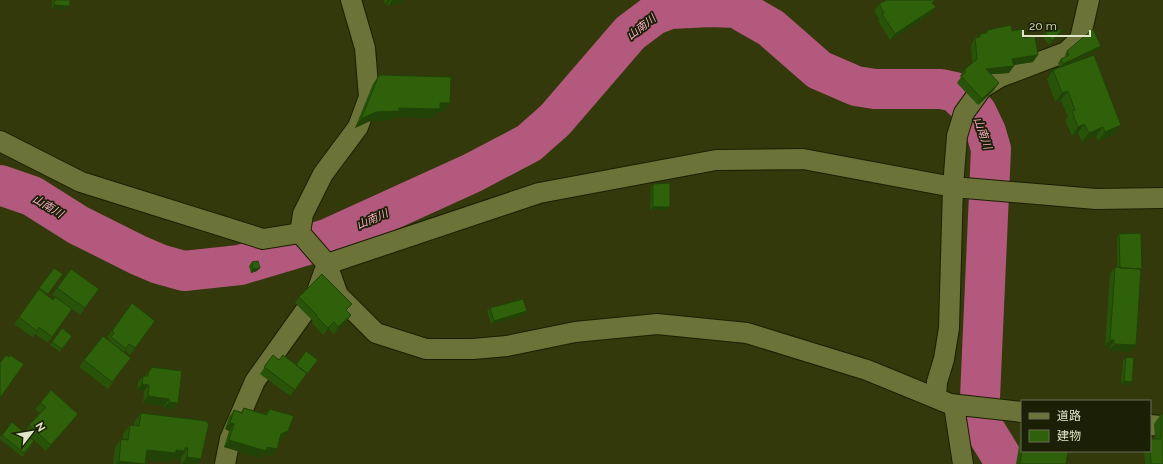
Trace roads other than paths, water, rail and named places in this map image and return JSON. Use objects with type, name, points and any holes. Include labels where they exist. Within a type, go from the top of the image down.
[{"type":"street","points":[[300,233],[303,214],[323,174],[358,127],[369,97],[365,48],[351,0]]},
{"type":"street","points":[[936,398],[937,382],[944,359],[949,328],[953,187],[957,136],[964,113],[982,88],[1000,77],[1066,52],[1080,39],[1089,0]]},
{"type":"street","points":[[0,141],[82,182],[263,239],[300,233]]},
{"type":"street","points":[[225,464],[230,439],[255,381],[314,297],[327,264],[539,193],[716,160],[803,159],[953,187],[1096,199],[1163,198]]},
{"type":"street","points":[[300,233],[327,264],[338,295],[376,333],[426,348],[473,349],[507,346],[574,332],[657,324],[747,332],[866,370],[950,404],[1021,412]]},
{"type":"street","points":[[957,405],[955,412],[963,464]]},
{"type":"street","points":[[1151,425],[1163,426]]},
{"type":"waterway","name":"山南川","points":[[0,185],[32,196],[78,225],[159,264],[184,271],[240,265],[327,239],[472,173],[529,143],[555,120],[630,33],[654,15],[670,9],[711,7],[736,8],[771,28],[819,70],[856,86],[875,89],[941,89],[955,92],[977,113],[986,132],[991,149],[979,420],[1006,464]]}]
